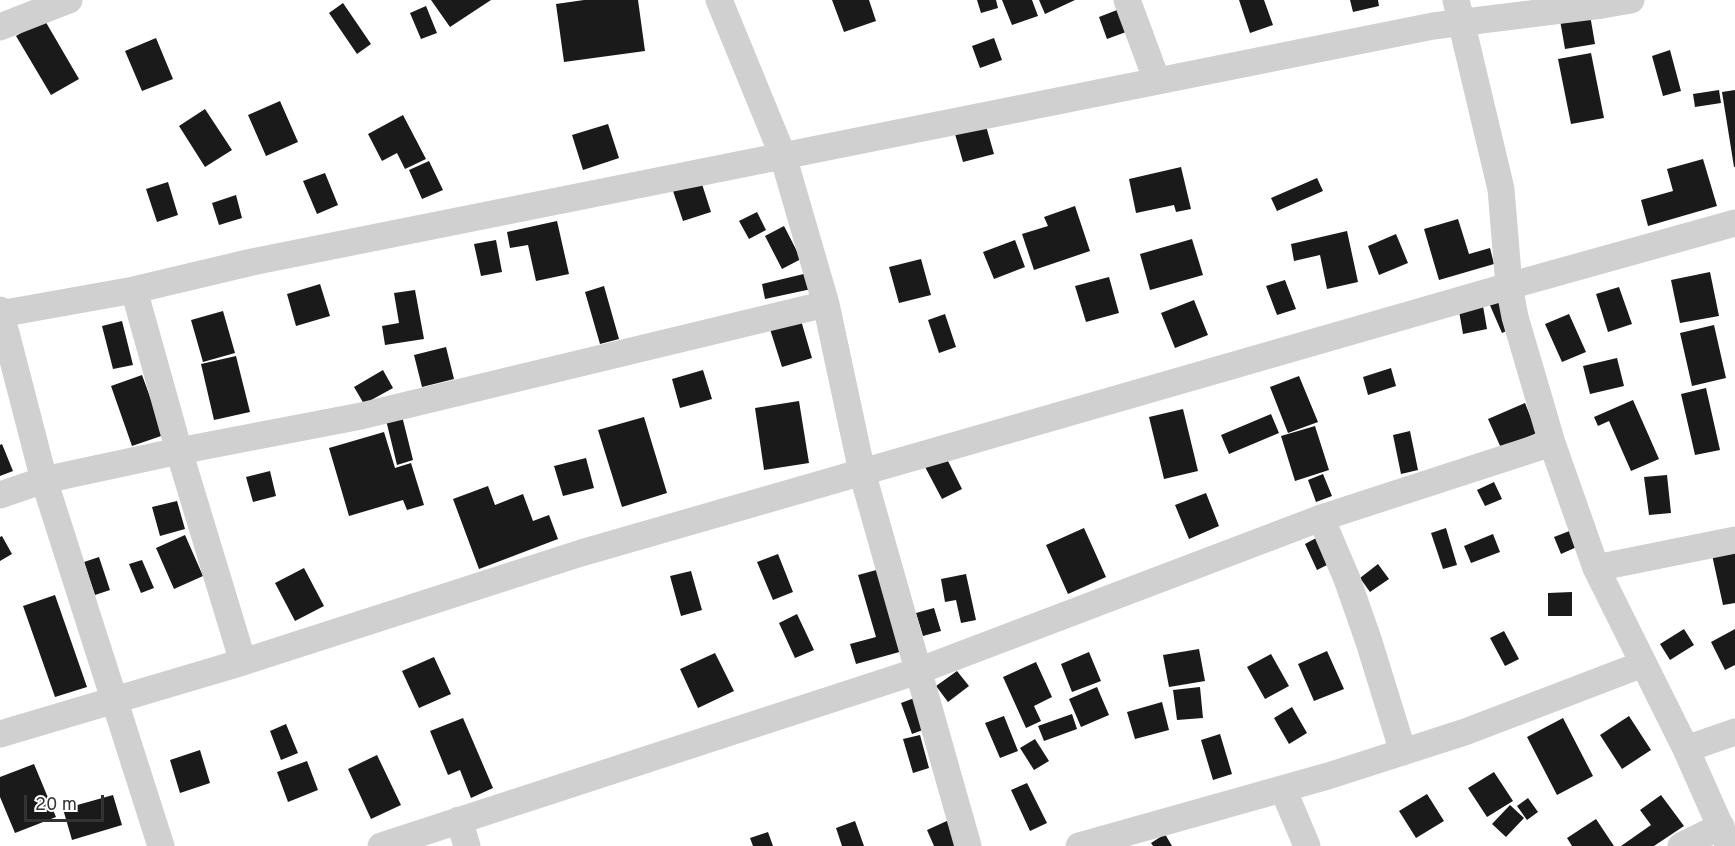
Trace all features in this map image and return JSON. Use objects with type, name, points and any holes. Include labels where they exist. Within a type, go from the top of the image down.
[{"type":"street","points":[[0,27],[69,0]]},
{"type":"street","points":[[719,0],[783,156],[826,304],[862,472],[968,846]]},
{"type":"street","points":[[1127,0],[1157,81]]},
{"type":"street","points":[[161,846],[44,480],[1,313],[134,290],[263,260],[1433,26],[1459,11],[1631,0]]},
{"type":"street","points":[[1459,11],[1501,189],[1509,286],[1515,317],[1552,443],[1596,567],[1686,749],[1725,836],[1681,846]]},
{"type":"street","points":[[0,734],[115,702],[581,553],[1735,223]]},
{"type":"street","points":[[134,290],[179,451],[243,662]]},
{"type":"street","points":[[0,495],[44,480],[372,414],[826,304]]},
{"type":"street","points":[[381,846],[918,671],[1321,518],[1552,443]]},
{"type":"street","points":[[1321,518],[1347,579],[1403,752]]},
{"type":"street","points":[[1596,567],[1735,540]]},
{"type":"street","points":[[1079,846],[1283,789],[1465,732],[1643,664]]},
{"type":"street","points":[[1686,749],[1735,732]]},
{"type":"street","points":[[1283,789],[1307,846]]},
{"type":"street","points":[[459,820],[467,846]]},
{"type":"building","points":[[431,0],[491,0],[450,27]]},
{"type":"building","points":[[584,0],[638,0],[645,51],[564,62],[556,4]]},
{"type":"building","points":[[832,0],[869,0],[876,21],[844,32]]},
{"type":"building","points":[[977,0],[996,0],[998,8],[981,13]]},
{"type":"building","points":[[1002,0],[1032,0],[1038,16],[1012,25]]},
{"type":"building","points":[[1039,0],[1075,0],[1045,14]]},
{"type":"building","points":[[1239,0],[1264,0],[1273,25],[1250,33]]},
{"type":"building","points":[[1350,0],[1378,0],[1379,6],[1353,12]]},
{"type":"building","points":[[343,3],[371,44],[357,54],[329,13]]},
{"type":"building","points":[[426,6],[437,33],[421,39],[410,13]]},
{"type":"building","points":[[1117,10],[1126,32],[1107,39],[1099,17]]},
{"type":"building","points":[[1590,15],[1595,44],[1565,49],[1560,20]]},
{"type":"building","points":[[44,19],[79,79],[51,95],[16,36]]},
{"type":"building","points":[[156,38],[173,79],[142,91],[125,51]]},
{"type":"building","points":[[994,38],[1002,60],[980,68],[972,46]]},
{"type":"building","points":[[1670,50],[1681,91],[1663,96],[1652,56]]},
{"type":"building","points":[[1591,53],[1604,118],[1571,124],[1558,59]]},
{"type":"building","points":[[1719,90],[1721,103],[1695,107],[1693,94]]},
{"type":"building","points":[[1735,90],[1735,167],[1734,167],[1722,92]]},
{"type":"building","points":[[280,101],[298,142],[266,156],[248,115]]},
{"type":"building","points":[[205,109],[232,150],[205,167],[179,126]]},
{"type":"building","points":[[403,115],[426,159],[405,169],[397,153],[382,161],[368,134]]},
{"type":"building","points":[[608,124],[619,158],[583,170],[572,135]]},
{"type":"building","points":[[986,126],[994,154],[963,162],[955,134]]},
{"type":"building","points":[[1703,159],[1717,206],[1648,226],[1641,200],[1673,191],[1667,169]]},
{"type":"building","points":[[429,161],[443,190],[422,199],[409,170]]},
{"type":"building","points":[[1181,167],[1191,209],[1176,212],[1174,205],[1136,213],[1129,179]]},
{"type":"building","points":[[325,173],[338,205],[317,214],[303,181]]},
{"type":"building","points":[[1317,178],[1323,191],[1277,211],[1271,198]]},
{"type":"building","points":[[701,181],[711,212],[683,221],[673,191]]},
{"type":"building","points":[[168,182],[178,215],[157,222],[146,189]]},
{"type":"building","points":[[236,195],[242,218],[219,225],[212,203]]},
{"type":"building","points":[[1075,206],[1090,251],[1034,270],[1022,234],[1048,226],[1044,217]]},
{"type":"building","points":[[757,212],[766,230],[749,239],[739,221]]},
{"type":"building","points":[[1458,219],[1469,254],[1490,248],[1494,264],[1439,280],[1424,229]]},
{"type":"building","points":[[557,221],[569,274],[536,281],[528,245],[510,248],[507,232]]},
{"type":"building","points":[[784,226],[801,259],[782,269],[765,236]]},
{"type":"building","points":[[1347,231],[1358,282],[1327,289],[1320,255],[1294,261],[1291,244]]},
{"type":"building","points":[[1396,234],[1408,263],[1379,275],[1368,246]]},
{"type":"building","points":[[1192,239],[1203,275],[1150,290],[1140,254]]},
{"type":"building","points":[[496,240],[502,272],[481,276],[474,244]]},
{"type":"building","points":[[1015,240],[1025,267],[994,279],[983,252]]},
{"type":"building","points":[[921,259],[931,295],[899,303],[889,267]]},
{"type":"building","points":[[812,272],[816,288],[765,299],[762,284]]},
{"type":"building","points":[[1710,272],[1719,316],[1680,323],[1671,280]]},
{"type":"building","points":[[1109,277],[1119,313],[1086,322],[1075,286]]},
{"type":"building","points":[[1285,280],[1296,309],[1277,315],[1266,286]]},
{"type":"building","points":[[320,284],[330,316],[296,326],[287,294]]},
{"type":"building","points":[[604,286],[619,339],[600,344],[585,292]]},
{"type":"building","points":[[1619,287],[1632,324],[1608,332],[1596,294]]},
{"type":"building","points":[[415,290],[424,339],[385,345],[382,326],[399,323],[394,293]]},
{"type":"building","points":[[1501,298],[1513,328],[1502,333],[1489,303]]},
{"type":"building","points":[[1194,300],[1208,335],[1175,348],[1161,313]]},
{"type":"building","points":[[1483,306],[1487,329],[1463,334],[1459,311]]},
{"type":"building","points":[[223,311],[235,353],[203,362],[191,320]]},
{"type":"building","points":[[945,314],[956,347],[939,353],[928,320]]},
{"type":"building","points":[[1569,314],[1586,352],[1562,362],[1545,324]]},
{"type":"building","points":[[800,317],[812,358],[782,367],[769,326]]},
{"type":"building","points":[[122,321],[133,365],[113,369],[102,326]]},
{"type":"building","points":[[1714,325],[1726,378],[1692,386],[1680,333]]},
{"type":"building","points":[[446,347],[454,379],[422,387],[414,355]]},
{"type":"building","points":[[236,356],[250,412],[214,420],[201,364]]},
{"type":"building","points":[[1617,358],[1624,386],[1590,394],[1583,366]]},
{"type":"building","points":[[1391,368],[1396,386],[1368,395],[1363,377]]},
{"type":"building","points":[[383,370],[393,388],[364,404],[354,387]]},
{"type":"building","points":[[703,370],[712,399],[680,408],[672,379]]},
{"type":"building","points":[[142,375],[164,435],[132,446],[111,386]]},
{"type":"building","points":[[1299,376],[1318,422],[1288,433],[1270,387]]},
{"type":"building","points":[[1706,388],[1720,450],[1695,455],[1681,394]]},
{"type":"building","points":[[1633,400],[1659,459],[1631,471],[1609,421],[1598,426],[1594,417]]},
{"type":"building","points":[[799,401],[809,463],[764,470],[755,408]]},
{"type":"building","points":[[1525,403],[1537,433],[1501,448],[1488,419]]},
{"type":"building","points":[[1183,409],[1198,471],[1164,479],[1149,417]]},
{"type":"building","points":[[1271,414],[1279,433],[1229,454],[1221,435]]},
{"type":"building","points":[[402,416],[413,460],[397,465],[386,420]]},
{"type":"building","points":[[644,417],[667,493],[622,507],[598,430]]},
{"type":"building","points":[[1315,426],[1329,470],[1295,481],[1281,436]]},
{"type":"building","points":[[1410,431],[1418,470],[1401,474],[1393,435]]},
{"type":"building","points":[[384,432],[395,468],[411,463],[424,505],[407,510],[403,500],[349,516],[329,448]]},
{"type":"building","points":[[2,444],[13,471],[0,476],[0,445]]},
{"type":"building","points":[[945,455],[962,489],[942,499],[924,465]]},
{"type":"building","points":[[586,458],[594,488],[563,496],[554,466]]},
{"type":"building","points":[[270,471],[276,496],[253,502],[246,477]]},
{"type":"building","points":[[1323,474],[1332,496],[1316,502],[1308,480]]},
{"type":"building","points":[[1667,475],[1671,513],[1649,515],[1644,477]]},
{"type":"building","points":[[1494,482],[1502,499],[1485,506],[1477,490]]},
{"type":"building","points":[[488,486],[495,505],[523,494],[533,521],[549,515],[558,539],[479,569],[453,499]]},
{"type":"building","points":[[1206,493],[1219,526],[1189,539],[1175,505]]},
{"type":"building","points":[[177,501],[185,529],[160,536],[152,507]]},
{"type":"building","points":[[1084,528],[1106,577],[1068,594],[1046,545]]},
{"type":"building","points":[[1446,528],[1457,565],[1443,569],[1431,533]]},
{"type":"building","points":[[1572,530],[1579,546],[1561,554],[1554,537]]},
{"type":"building","points":[[1493,534],[1500,552],[1471,563],[1464,546]]},
{"type":"building","points":[[185,535],[203,576],[174,589],[156,548]]},
{"type":"building","points":[[2,536],[12,554],[0,561],[0,537]]},
{"type":"building","points":[[1318,537],[1331,563],[1317,570],[1305,544]]},
{"type":"building","points":[[1735,550],[1735,603],[1723,605],[1712,555]]},
{"type":"building","points":[[778,554],[793,592],[773,600],[757,562]]},
{"type":"building","points":[[99,557],[110,590],[95,595],[84,562]]},
{"type":"building","points":[[142,560],[154,588],[141,593],[129,564]]},
{"type":"building","points":[[1378,564],[1389,579],[1370,592],[1360,578]]},
{"type":"building","points":[[304,568],[324,606],[295,621],[275,583]]},
{"type":"building","points":[[880,569],[903,651],[856,664],[850,644],[876,637],[858,575]]},
{"type":"building","points":[[691,571],[702,610],[681,616],[670,576]]},
{"type":"building","points":[[966,574],[976,620],[961,623],[956,600],[945,602],[941,579]]},
{"type":"building","points":[[1572,592],[1572,616],[1548,616],[1548,593]]},
{"type":"building","points":[[55,595],[87,687],[55,697],[23,606]]},
{"type":"building","points":[[934,608],[941,631],[923,636],[916,613]]},
{"type":"building","points":[[797,614],[814,650],[795,658],[779,623]]},
{"type":"building","points":[[1684,629],[1694,645],[1670,660],[1660,644]]},
{"type":"building","points":[[1735,629],[1735,665],[1725,670],[1711,642]]},
{"type":"building","points":[[1504,631],[1519,659],[1505,666],[1490,638]]},
{"type":"building","points":[[1199,649],[1205,681],[1169,687],[1163,655]]},
{"type":"building","points":[[1327,651],[1344,689],[1314,701],[1298,664]]},
{"type":"building","points":[[1089,652],[1101,681],[1072,692],[1061,664]]},
{"type":"building","points":[[715,653],[734,691],[698,708],[680,669]]},
{"type":"building","points":[[1271,654],[1289,686],[1265,699],[1247,667]]},
{"type":"building","points":[[434,657],[451,694],[419,708],[402,671]]},
{"type":"building","points":[[1036,662],[1052,697],[1034,706],[1041,721],[1026,728],[1003,677]]},
{"type":"building","points":[[957,671],[969,686],[948,702],[936,686]]},
{"type":"building","points":[[1097,687],[1109,715],[1081,727],[1069,699]]},
{"type":"building","points":[[1200,687],[1203,718],[1177,720],[1173,690]]},
{"type":"building","points":[[917,697],[928,728],[912,734],[901,703]]},
{"type":"building","points":[[1162,702],[1169,730],[1135,739],[1127,712]]},
{"type":"building","points":[[1292,707],[1307,733],[1289,744],[1274,718]]},
{"type":"building","points":[[1072,714],[1077,729],[1044,741],[1038,726]]},
{"type":"building","points":[[1004,716],[1018,751],[1000,758],[985,723]]},
{"type":"building","points":[[1629,716],[1651,750],[1622,769],[1600,735]]},
{"type":"building","points":[[463,718],[493,788],[471,798],[460,770],[448,775],[430,731]]},
{"type":"building","points":[[1563,718],[1593,776],[1557,795],[1527,737]]},
{"type":"building","points":[[286,724],[298,753],[281,760],[270,731]]},
{"type":"building","points":[[1220,734],[1232,774],[1213,780],[1201,740]]},
{"type":"building","points":[[920,735],[929,768],[913,773],[903,739]]},
{"type":"building","points":[[1035,739],[1049,761],[1034,770],[1020,748]]},
{"type":"building","points":[[200,750],[210,783],[180,793],[170,760]]},
{"type":"building","points":[[377,755],[401,805],[371,819],[348,769]]},
{"type":"building","points":[[307,761],[318,790],[288,802],[277,772]]},
{"type":"building","points":[[34,764],[56,817],[15,833],[0,797],[0,777]]},
{"type":"building","points":[[1494,772],[1513,801],[1487,817],[1468,788]]},
{"type":"building","points":[[1027,783],[1047,823],[1030,831],[1011,790]]},
{"type":"building","points":[[1427,794],[1444,821],[1416,838],[1399,811]]},
{"type":"building","points":[[113,795],[122,825],[72,840],[63,809]]},
{"type":"building","points":[[1661,795],[1684,826],[1654,846],[1621,846],[1651,825],[1640,810]]},
{"type":"building","points":[[1528,798],[1538,812],[1527,820],[1517,806]]},
{"type":"building","points":[[1510,805],[1524,818],[1506,837],[1492,824]]},
{"type":"building","points":[[1596,819],[1614,846],[1572,846],[1567,838]]},
{"type":"building","points":[[949,820],[961,846],[934,846],[927,830]]},
{"type":"building","points":[[855,821],[864,846],[842,846],[836,828]]},
{"type":"building","points":[[768,832],[773,846],[753,846],[750,838]]},
{"type":"building","points":[[1165,834],[1172,846],[1153,846],[1151,843]]}]
